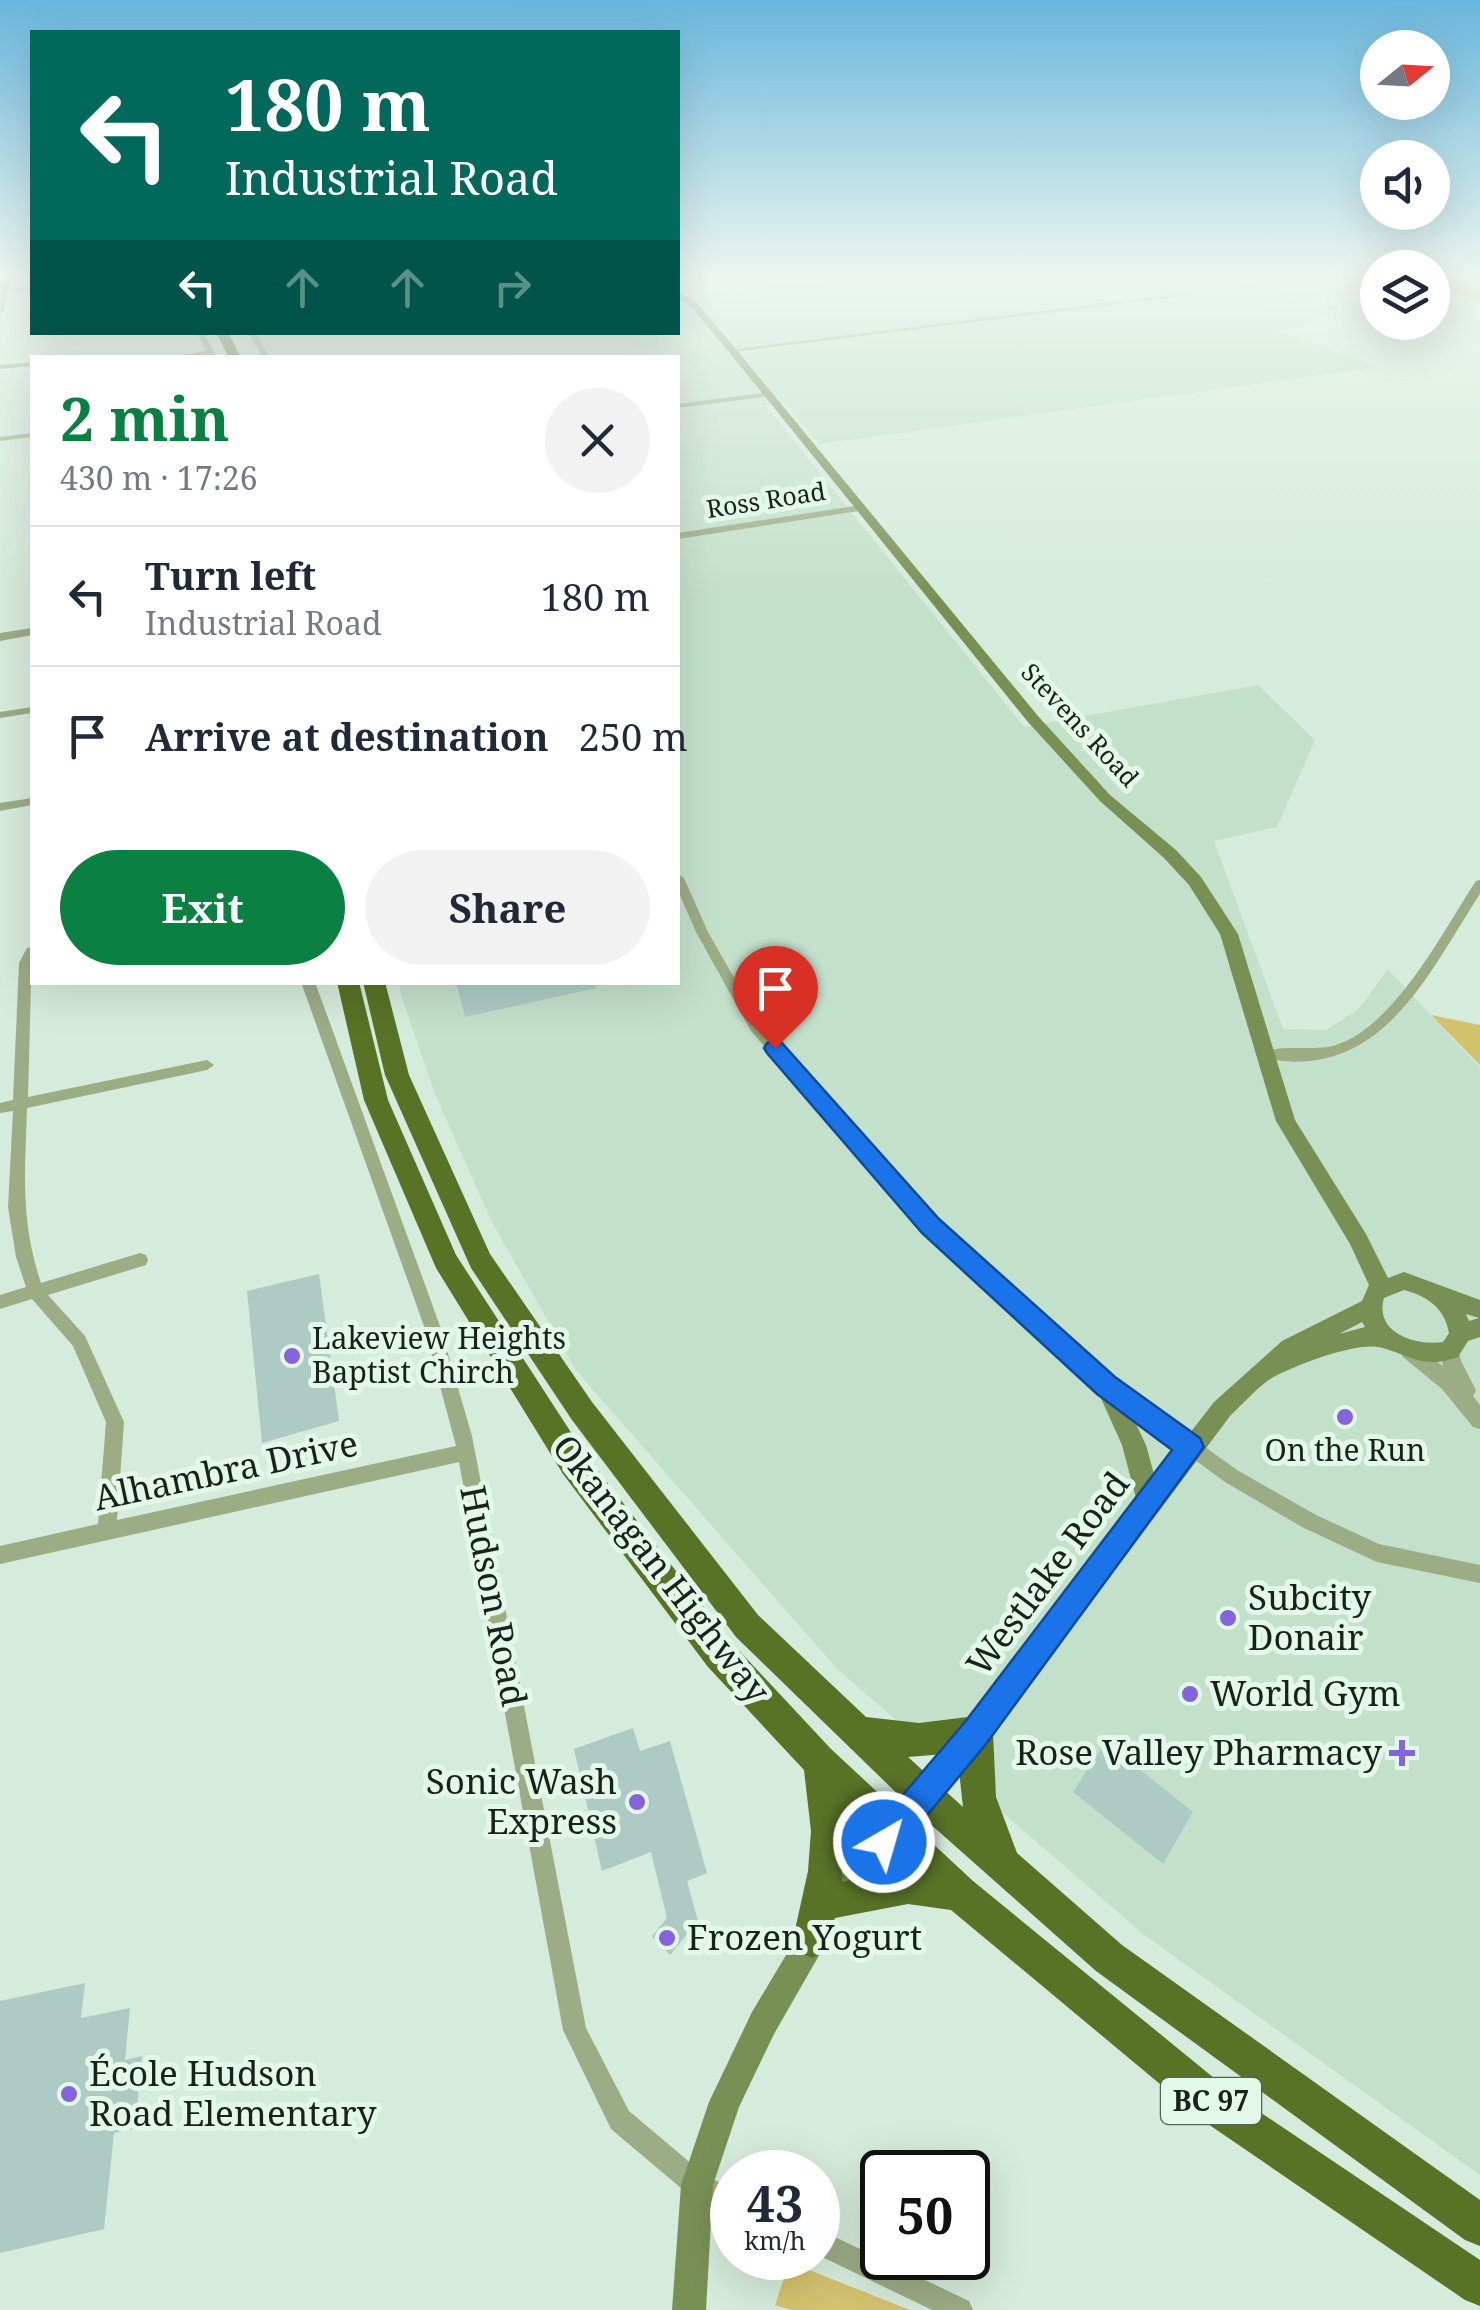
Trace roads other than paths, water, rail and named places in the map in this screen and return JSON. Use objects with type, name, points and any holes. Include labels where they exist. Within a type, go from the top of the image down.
[{"type":"highway","name":"Okanagan Highway","points":[[349,985],[376,1100],[445,1260],[574,1464],[720,1656],[820,1761],[960,1894],[1222,2110],[1480,2285]]},
{"type":"highway","name":"Okanagan Highway","points":[[375,985],[397,1075],[480,1260],[582,1410],[747,1626],[922,1794],[1109,1958],[1480,2225]]},
{"type":"highway","points":[[857,1731],[920,1742],[976,1733],[972,1770],[976,1795],[1005,1867]]},
{"type":"highway","points":[[812,1939],[832,1844],[829,1802],[820,1761]]},
{"type":"highway","points":[[840,1901],[894,1886],[922,1883],[960,1894]]},
{"type":"main road","name":"Stevens Road","points":[[759,383],[1032,719],[1105,798],[1195,881],[1229,934],[1286,1121],[1359,1240],[1376,1297]]},
{"type":"main road","name":"Stevens Road","points":[[1359,1240],[1404,1281]]},
{"type":"main road","points":[[1440,1295],[1456,1314],[1464,1337],[1439,1354],[1410,1352],[1387,1338],[1372,1317],[1376,1297],[1404,1281],[1480,1309]]},
{"type":"main road","name":"Westlake Road","points":[[892,1832],[976,1733],[1190,1447],[1234,1397],[1302,1341],[1376,1297]]},
{"type":"main road","name":"Westlake Road","points":[[1270,1366],[1360,1336],[1387,1338]]},
{"type":"main road","points":[[1106,1386],[1134,1444],[1149,1502]]},
{"type":"main road","points":[[690,2310],[697,2185],[725,2102],[763,2023],[812,1939],[892,1832]]},
{"type":"street","points":[[680,406],[768,394]]},
{"type":"street","points":[[0,439],[30,435]]},
{"type":"street","name":"Ross Road","points":[[680,536],[860,508]]},
{"type":"street","points":[[0,637],[30,632]]},
{"type":"street","points":[[0,715],[30,710]]},
{"type":"street","points":[[0,808],[30,802]]},
{"type":"street","points":[[680,882],[702,932],[756,1028],[930,1226],[1106,1386],[1190,1447],[1309,1522],[1377,1553],[1480,1574]]},
{"type":"street","points":[[1268,1054],[1326,1053],[1349,1046],[1371,1032],[1399,1004],[1480,884]]},
{"type":"street","points":[[30,955],[26,962],[16,1206],[24,1257],[36,1293],[79,1341],[115,1422],[107,1529]]},
{"type":"street","name":"Hudson Road","points":[[309,985],[432,1326],[466,1452],[575,2030],[620,2120],[697,2185],[710,2191]]},
{"type":"street","points":[[0,1108],[207,1065]]},
{"type":"street","points":[[0,1302],[140,1260]]},
{"type":"street","points":[[1464,1337],[1450,1362],[1480,1411]]},
{"type":"street","points":[[1410,1352],[1432,1367],[1480,1420]]},
{"type":"street","name":"Alhambra Drive","points":[[0,1555],[466,1452]]},
{"type":"street","points":[[840,2253],[960,2310]]},
{"type":"place","name":"Lakeview Heights Baptist Chirch","points":[[292,1356]]},
{"type":"place","name":"On the Run","points":[[1345,1417]]},
{"type":"place","name":"Subcity Donair","points":[[1228,1618]]},
{"type":"place","name":"World Gym","points":[[1190,1694]]},
{"type":"place","name":"Rose Valley Pharmacy","points":[[1402,1753]]},
{"type":"place","name":"Sonic Wash Express","points":[[637,1802]]},
{"type":"place","name":"Frozen Yogurt","points":[[667,1938]]},
{"type":"place","name":"École Hudson Road Elementary","points":[[69,2094]]}]
